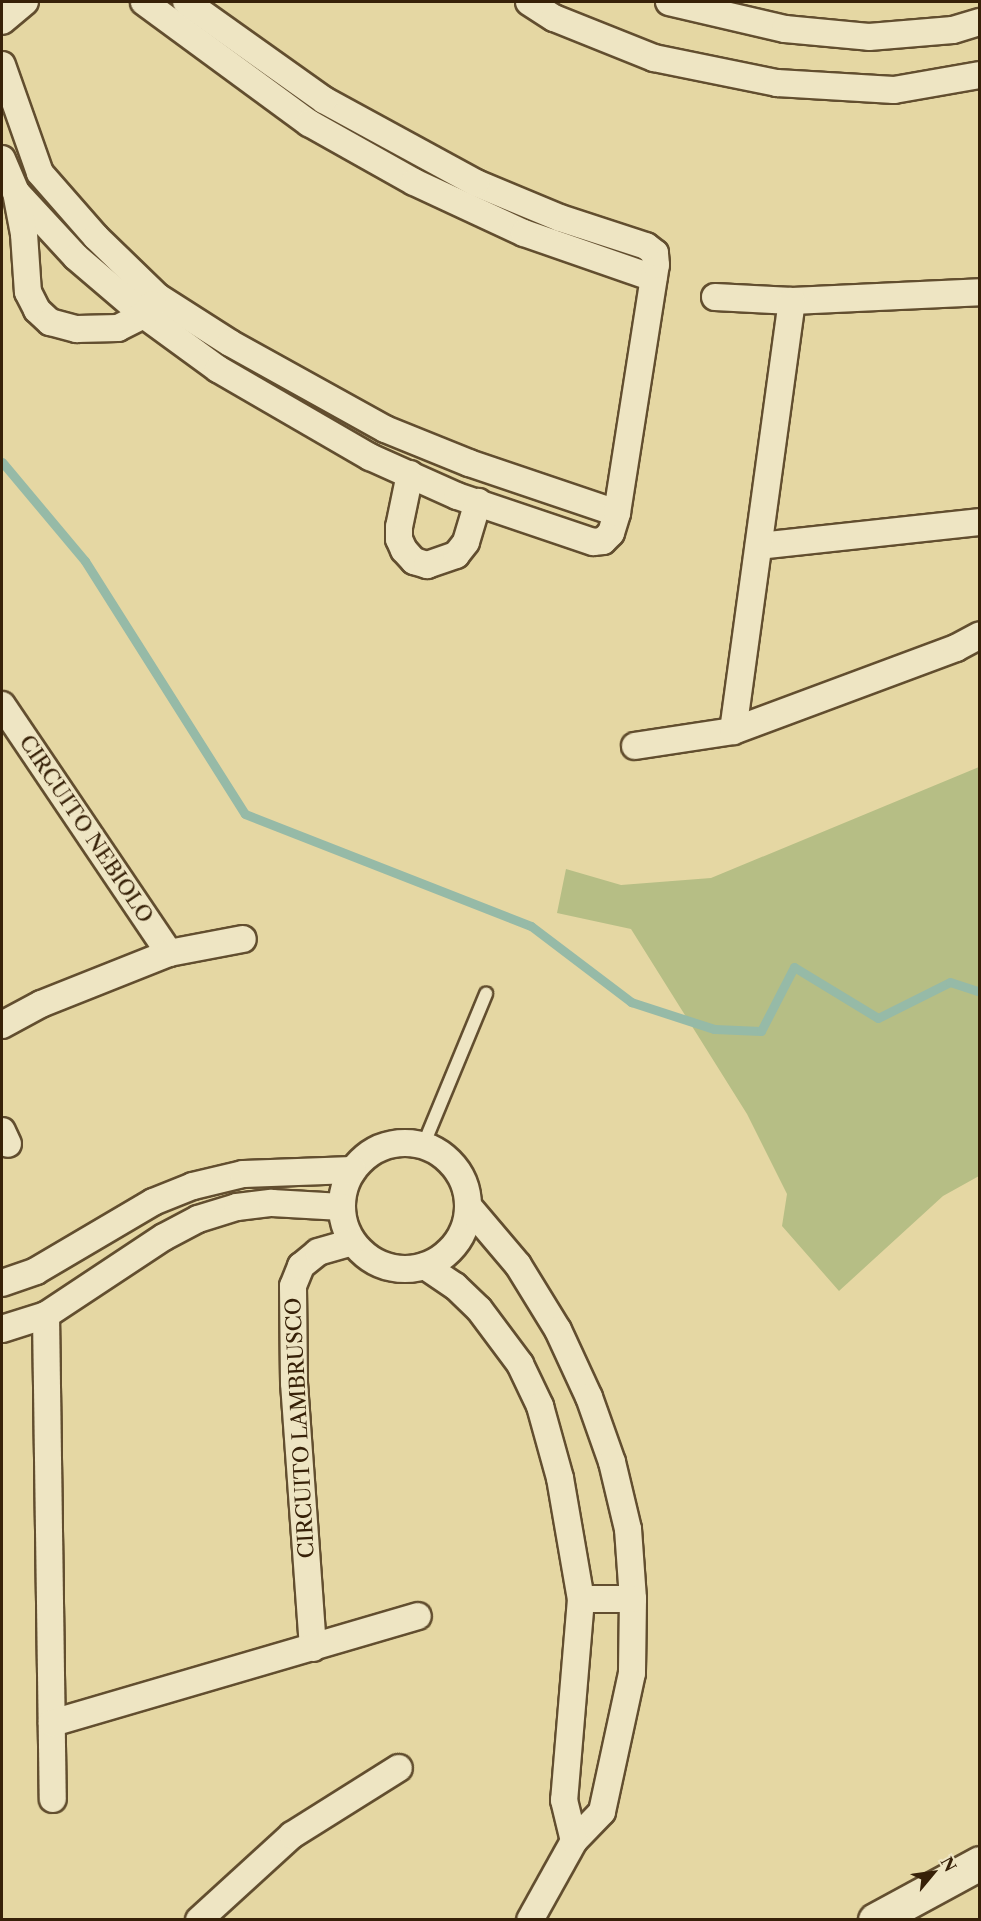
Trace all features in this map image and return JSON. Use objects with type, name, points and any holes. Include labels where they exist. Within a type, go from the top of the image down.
[{"type":"main road","points":[[875,1920],[980,1863]]},
{"type":"street","points":[[2,21],[25,2]]},
{"type":"street","points":[[144,2],[309,123],[414,183],[524,233],[653,278]]},
{"type":"street","points":[[2,65],[40,173],[96,237],[151,306],[218,369],[291,414],[370,457],[468,499],[593,542],[603,541],[610,533],[617,513],[655,253],[646,246],[560,218],[476,183],[324,100],[186,2]]},
{"type":"street","points":[[529,2],[554,18],[654,58],[777,83],[894,90],[980,75]]},
{"type":"street","points":[[669,2],[784,29],[869,37],[953,30],[980,22]]},
{"type":"street","points":[[2,159],[16,192],[24,234],[28,292],[43,316],[50,322],[77,328],[118,328],[151,306]]},
{"type":"street","points":[[16,192],[40,173]]},
{"type":"street","points":[[16,192],[76,257],[151,306],[230,343],[385,429],[469,463],[617,513]]},
{"type":"street","points":[[715,297],[792,301],[980,292]]},
{"type":"street","points":[[733,731],[792,301]]},
{"type":"street","points":[[291,414],[305,384]]},
{"type":"street","points":[[410,474],[399,527],[399,539],[404,550],[414,561],[427,565],[456,555],[466,542],[469,463]]},
{"type":"street","points":[[759,546],[980,522]]},
{"type":"street","points":[[635,746],[733,731],[956,648],[980,635]]},
{"type":"street","name":"CIRCUITO NEBIOLO","points":[[2,705],[169,952]]},
{"type":"street","points":[[2,1025],[41,1004],[169,952],[243,939]]},
{"type":"street","points":[[404,1143],[423,1146],[438,1152],[450,1163],[466,1190],[468,1206],[465,1225],[457,1243],[443,1257],[425,1266],[405,1270],[385,1267],[366,1257],[352,1242],[345,1226],[342,1207],[344,1188],[353,1170],[367,1156],[384,1147],[404,1143]]},
{"type":"street","points":[[2,1283],[36,1271],[153,1202],[193,1186],[243,1174],[353,1170]]},
{"type":"street","points":[[2,1329],[46,1315],[164,1237],[198,1219],[237,1207],[272,1203],[342,1207]]},
{"type":"street","points":[[468,1206],[518,1264],[558,1330],[589,1397],[612,1462],[628,1529],[633,1599],[632,1673],[602,1812],[574,1841],[530,1920]]},
{"type":"street","name":"CIRCUITO LAMBRUSCO","points":[[313,1648],[294,1383],[293,1286],[302,1266],[318,1252],[352,1242]]},
{"type":"street","points":[[425,1266],[455,1286],[479,1309],[520,1364],[535,1396],[560,1478],[581,1599],[564,1800],[574,1841]]},
{"type":"street","points":[[46,1315],[53,1799]]},
{"type":"street","points":[[581,1599],[633,1599]]},
{"type":"street","points":[[52,1723],[418,1616]]},
{"type":"street","points":[[199,1920],[292,1835],[399,1768]]},
{"type":"lane","points":[[423,1146],[486,994]]},
{"type":"green space","points":[[979,767],[979,1176],[943,1196],[839,1291],[782,1226],[787,1194],[747,1114],[631,929],[557,913],[566,869],[621,885],[711,878]]},
{"type":"waterway","points":[[2,462],[85,561],[245,814],[531,926],[631,1002],[714,1029],[761,1031],[794,967],[878,1018],[950,982],[980,992]]}]
